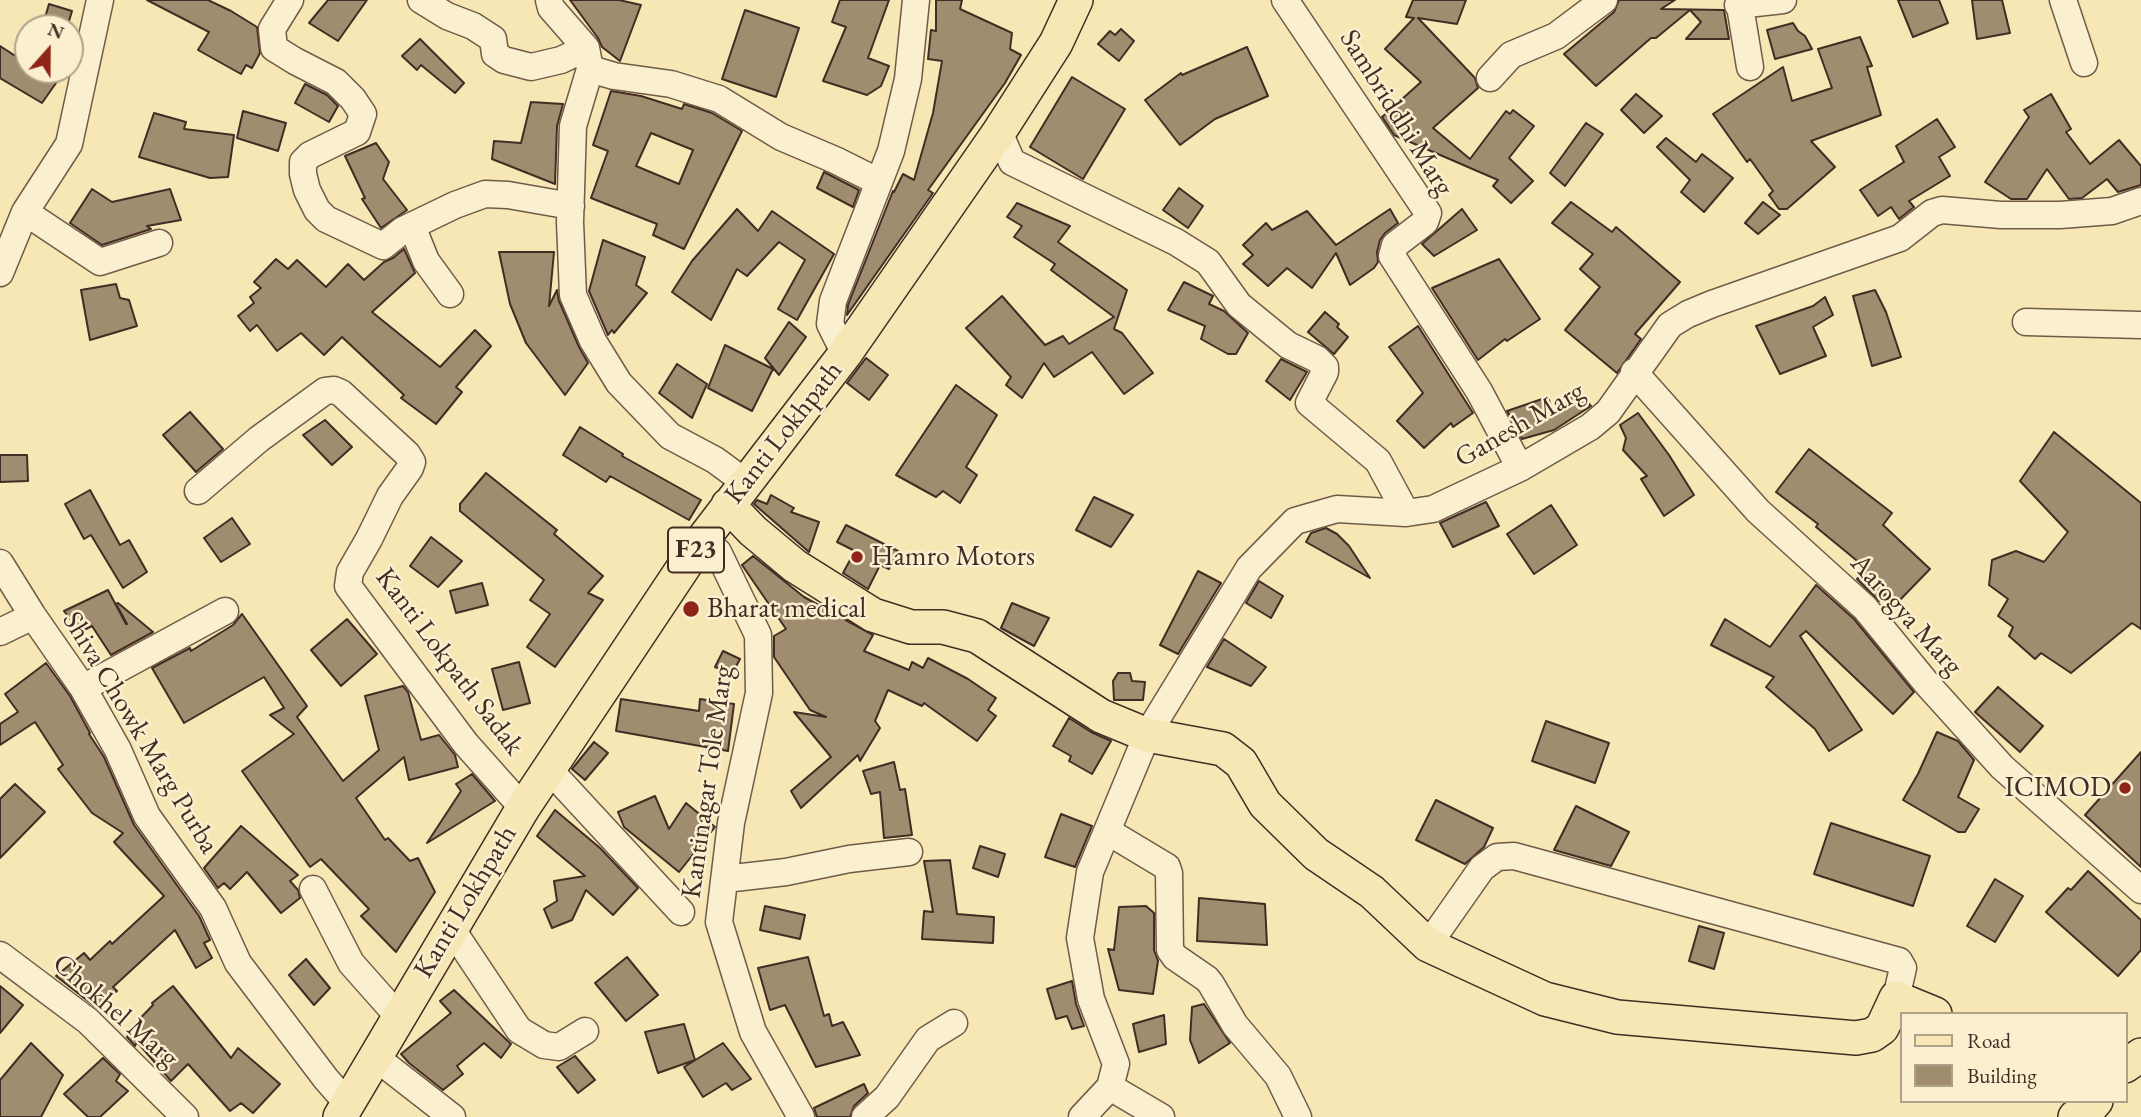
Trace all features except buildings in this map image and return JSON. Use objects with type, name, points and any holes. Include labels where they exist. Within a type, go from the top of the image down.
[{"type":"main road","name":"Kanti Lokhpath","points":[[344,1111],[523,808],[697,547],[845,354],[999,132],[1056,43],[1076,0]]},
{"type":"main road","points":[[737,493],[753,531],[795,566],[873,615],[911,626],[943,627],[977,636],[1101,716],[1147,735],[1223,749],[1241,763],[1265,804],[1316,854],[1372,892],[1428,945],[1545,999],[1616,1017],[1856,1038],[1872,1035],[1882,1028],[1896,998],[1930,1012]]},
{"type":"main road","points":[[2075,1117],[2094,1103]]},
{"type":"street","points":[[0,273],[24,212],[69,144],[100,0]]},
{"type":"street","points":[[290,0],[271,29],[274,48],[336,82],[363,114],[357,132],[310,155],[303,162],[307,190],[317,211],[326,219],[383,246],[412,226],[485,194],[508,195],[570,206]]},
{"type":"street","points":[[421,0],[493,39],[495,54],[504,60],[531,67],[561,60],[588,59]]},
{"type":"street","points":[[549,0],[551,8],[588,59],[614,76],[671,84],[719,99],[781,138],[835,159],[879,182]]},
{"type":"street","name":"Sambriddhi Marg","points":[[1284,0],[1428,213],[1426,222],[1395,245],[1392,256],[1479,391],[1520,468]]},
{"type":"street","points":[[1490,78],[1511,55],[1556,36],[1604,0]]},
{"type":"street","points":[[1750,66],[1738,3],[1783,0]]},
{"type":"street","points":[[2063,0],[2084,63]]},
{"type":"street","points":[[845,354],[831,324],[833,301],[891,151],[908,79],[910,1]]},
{"type":"street","points":[[588,59],[573,126],[570,206],[573,295],[600,352],[620,383],[670,436],[715,460],[737,493]]},
{"type":"street","points":[[999,132],[1012,162],[1176,243],[1208,262],[1239,305],[1288,345],[1317,359],[1325,372],[1309,404],[1378,461],[1406,513]]},
{"type":"street","name":"Ganesh Marg","points":[[1110,1087],[1116,1065],[1091,999],[1080,937],[1090,872],[1147,735],[1249,568],[1294,522],[1337,509],[1406,513],[1433,509],[1520,468],[1590,427],[1608,412],[1670,325],[1688,314],[1900,238],[1932,213],[1942,210],[2001,215],[2060,215],[2112,211],[2141,201]]},
{"type":"street","points":[[24,212],[100,262],[159,243]]},
{"type":"street","points":[[412,226],[426,261],[450,294]]},
{"type":"street","points":[[2026,321],[2141,325]]},
{"type":"street","name":"Aarogya Marg","points":[[1634,372],[1758,511],[1865,608],[1928,685],[2003,767],[2141,890]]},
{"type":"street","name":"Kanti Lokpath Sadak","points":[[198,491],[259,439],[325,391],[334,390],[341,393],[407,454],[411,462],[410,468],[390,496],[350,572],[348,586],[466,744],[523,808]]},
{"type":"street","name":"Kantinagar Tole Marg","points":[[697,547],[718,552],[758,635],[759,692],[731,823],[719,922],[753,1032],[801,1117]]},
{"type":"street","name":"Shiva Chowk Marg Purba","points":[[0,563],[83,688],[118,750],[147,816],[213,908],[238,963],[326,1079],[344,1111]]},
{"type":"street","points":[[83,688],[225,611]]},
{"type":"street","points":[[0,632],[33,616]]},
{"type":"street","points":[[545,775],[556,777],[681,912]]},
{"type":"street","points":[[1107,831],[1167,867],[1170,950],[1175,957],[1211,984],[1235,1024],[1278,1076],[1298,1117]]},
{"type":"street","points":[[725,879],[909,852]]},
{"type":"street","points":[[1428,945],[1482,868],[1497,857],[1514,856],[1899,961],[1903,968],[1896,998]]},
{"type":"street","points":[[313,889],[351,963],[398,1016]]},
{"type":"street","points":[[451,928],[519,1030],[544,1045],[559,1047],[585,1031]]},
{"type":"street","name":"Chokhel Marg","points":[[0,955],[88,1021],[185,1117]]},
{"type":"street","points":[[865,1117],[887,1097],[928,1039],[954,1023]]},
{"type":"street","points":[[375,1057],[452,1117]]},
{"type":"street","points":[[1083,1117],[1110,1087],[1161,1117]]},
{"type":"place","name":"Hamro Motors","points":[[857,557]]},
{"type":"place","name":"Bharat medical","points":[[691,609]]},
{"type":"place","name":"ICIMOD","points":[[2125,788]]}]
